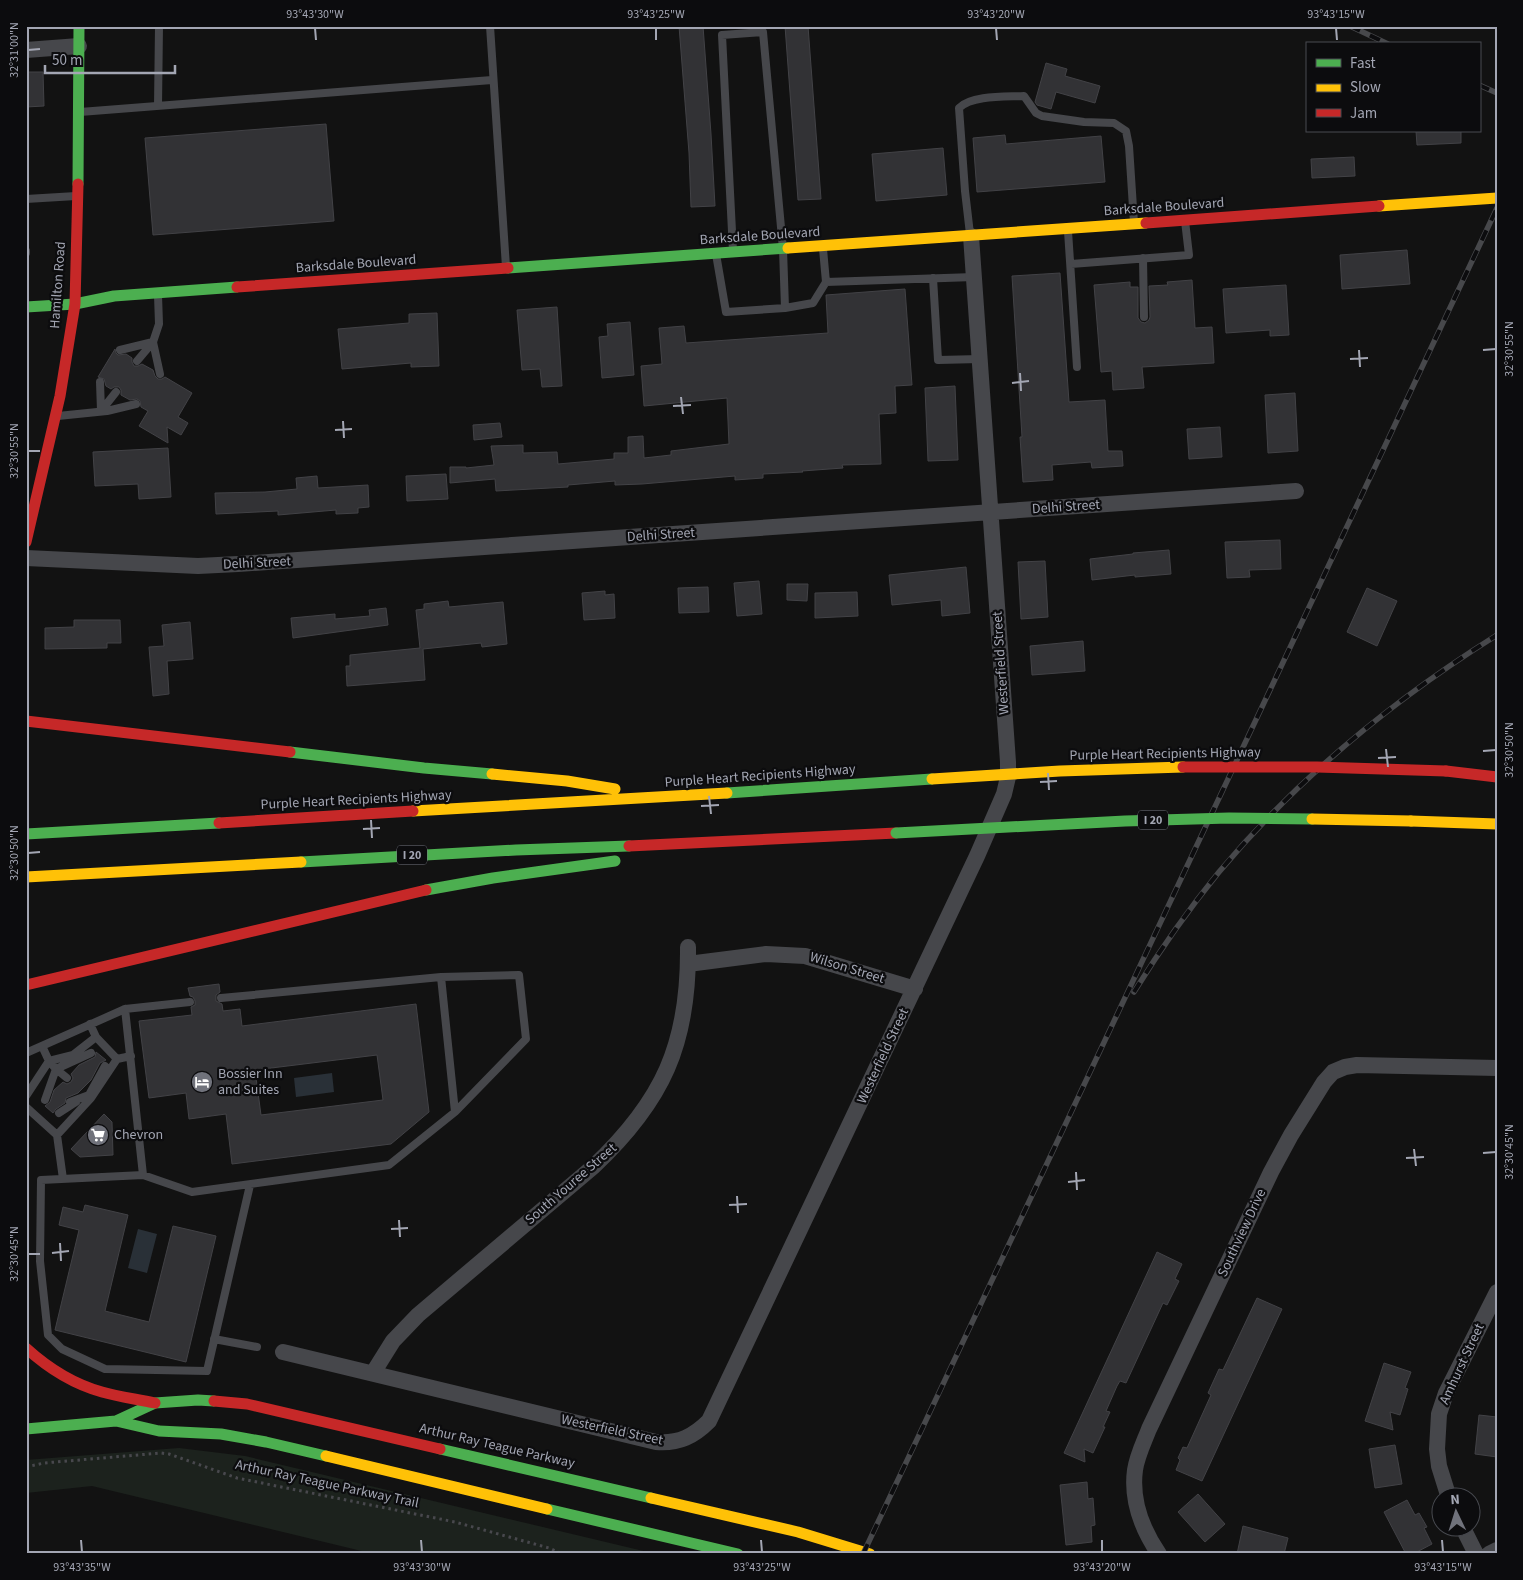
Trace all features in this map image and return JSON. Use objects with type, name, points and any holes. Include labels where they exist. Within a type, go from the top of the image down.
[{"type":"main road","name":"Hamilton Road","points":[[26,542],[56,416],[74,304],[78,196],[79,26]]},
{"type":"main road","name":"Barksdale Boulevard","points":[[26,307],[74,304],[114,296],[1497,198]]},
{"type":"main road","points":[[26,721],[424,768],[567,781],[661,797]]},
{"type":"main road","name":"Purple Heart Recipients Highway","points":[[26,834],[661,797],[1003,774],[1138,768],[1342,767],[1446,771],[1497,777]]},
{"type":"main road","points":[[1446,771],[1497,770]]},
{"type":"main road","name":"I 20","points":[[26,877],[516,850],[748,841],[1125,821],[1230,818],[1497,824]]},
{"type":"main road","points":[[1440,823],[1497,833]]},
{"type":"main road","points":[[641,857],[748,841]]},
{"type":"main road","points":[[26,985],[423,891],[493,878],[622,860]]},
{"type":"main road","points":[[26,1348],[51,1369],[84,1387],[155,1403]]},
{"type":"main road","name":"Arthur Ray Teague Parkway","points":[[26,1429],[116,1420],[155,1403],[214,1401],[264,1407],[798,1532],[870,1554]]},
{"type":"main road","name":"Arthur Ray Teague Parkway","points":[[116,1420],[159,1431],[221,1434],[266,1442],[738,1554]]},
{"type":"street","points":[[26,50],[79,46]]},
{"type":"street","name":"Westerfield Street","points":[[283,1352],[373,1372],[656,1442],[675,1442],[693,1435],[709,1421],[915,989],[977,856],[1006,786],[1008,762],[971,236]]},
{"type":"street","name":"Delhi Street","points":[[26,558],[198,566],[238,564],[1296,491]]},
{"type":"street","name":"South Youree Street","points":[[373,1372],[393,1341],[413,1319],[593,1167],[617,1144],[632,1126],[658,1089],[675,1050],[686,1003],[688,948]]},
{"type":"street","name":"Wilson Street","points":[[688,964],[766,954],[804,956],[915,989]]},
{"type":"street","name":"Southview Drive","points":[[1159,1554],[1144,1528],[1135,1502],[1135,1469],[1140,1451],[1271,1172],[1291,1135],[1324,1082],[1333,1072],[1357,1065],[1497,1068]]},
{"type":"street","name":"Amhurst Street","points":[[1446,1488],[1438,1458],[1437,1430],[1439,1414],[1446,1394],[1497,1292]]},
{"type":"street","points":[[1468,1538],[1476,1554]]},
{"type":"street","points":[[1489,1554],[1497,1550]]},
{"type":"lane","points":[[158,106],[159,26]]},
{"type":"lane","points":[[490,26],[492,80],[506,269]]},
{"type":"lane","points":[[734,253],[722,35],[763,32],[783,249],[785,308]]},
{"type":"lane","points":[[78,112],[492,80]]},
{"type":"lane","points":[[971,236],[965,191],[959,108],[964,103],[972,100],[1024,96],[1036,112],[1042,116],[1084,122],[1114,123],[1126,131],[1129,146],[1134,224]]},
{"type":"lane","points":[[26,199],[78,196]]},
{"type":"lane","points":[[1071,264],[1189,255],[1186,221]]},
{"type":"lane","points":[[1068,229],[1077,367]]},
{"type":"lane","points":[[716,254],[726,312],[785,308],[813,303],[826,282],[822,246]]},
{"type":"lane","points":[[1143,258],[1144,317]]},
{"type":"lane","points":[[826,282],[974,277]]},
{"type":"lane","points":[[933,278],[938,360],[980,359]]},
{"type":"lane","points":[[137,361],[153,342],[159,324],[158,293]]},
{"type":"lane","points":[[120,350],[153,342]]},
{"type":"lane","points":[[153,342],[160,374]]},
{"type":"lane","points":[[100,382],[101,412]]},
{"type":"lane","points":[[101,412],[116,392]]},
{"type":"lane","points":[[56,416],[101,412],[136,404]]},
{"type":"lane","points":[[221,998],[441,977],[519,975],[526,1039],[455,1112],[389,1165],[192,1192],[143,1175],[42,1180],[40,1261],[48,1335],[62,1349],[105,1369],[207,1371],[250,1185]]},
{"type":"lane","points":[[441,977],[455,1112]]},
{"type":"lane","points":[[26,1053],[125,1009],[190,1002]]},
{"type":"lane","points":[[125,1009],[143,1175]]},
{"type":"lane","points":[[90,1024],[96,1037],[117,1058]]},
{"type":"lane","points":[[26,1096],[49,1061],[73,1055],[96,1037]]},
{"type":"lane","points":[[42,1046],[49,1061],[67,1078]]},
{"type":"lane","points":[[45,1100],[56,1069],[91,1052]]},
{"type":"lane","points":[[58,1135],[90,1096],[117,1058],[131,1056]]},
{"type":"lane","points":[[56,1069],[81,1062]]},
{"type":"lane","points":[[59,1113],[90,1096],[105,1066]]},
{"type":"lane","points":[[56,1069],[56,1089]]},
{"type":"lane","points":[[90,1096],[95,1076]]},
{"type":"lane","points":[[81,1090],[90,1096]]},
{"type":"lane","points":[[70,1102],[90,1096]]},
{"type":"lane","points":[[26,1107],[58,1135],[63,1178]]},
{"type":"lane","points":[[214,1339],[257,1347]]},
{"type":"path","name":"Arthur Ray Teague Parkway Trail","points":[[26,1467],[44,1463],[152,1453],[169,1454],[237,1478],[455,1522],[549,1548],[562,1554]]},
{"type":"shaded area","points":[[332,1073],[334,1092],[296,1097],[294,1078]]},
{"type":"shaded area","points":[[138,1229],[157,1234],[147,1273],[128,1268]]},
{"type":"shaded area","points":[[179,1448],[245,1456],[656,1554],[374,1554],[92,1486],[26,1493],[26,1460]]},
{"type":"building","points":[[679,26],[703,26],[715,206],[691,207],[689,153]]},
{"type":"building","points":[[785,26],[808,26],[821,199],[798,200]]},
{"type":"building","points":[[1046,63],[1067,69],[1065,76],[1100,86],[1095,103],[1056,92],[1051,109],[1037,105],[1035,102]]},
{"type":"building","points":[[26,72],[43,72],[44,106],[26,107]]},
{"type":"building","points":[[326,124],[334,221],[153,235],[145,138]]},
{"type":"building","points":[[1416,132],[1461,132],[1461,143],[1417,145]]},
{"type":"building","points":[[1005,135],[1006,144],[1101,136],[1105,182],[977,192],[973,138]]},
{"type":"building","points":[[943,148],[947,195],[876,201],[872,154]]},
{"type":"building","points":[[1354,157],[1355,176],[1312,178],[1311,159]]},
{"type":"building","points":[[1407,250],[1410,284],[1342,289],[1340,255]]},
{"type":"building","points":[[1060,273],[1069,402],[1105,400],[1108,451],[1122,451],[1123,466],[1092,468],[1091,462],[1052,465],[1053,480],[1023,482],[1012,276]]},
{"type":"building","points":[[1192,280],[1195,328],[1212,327],[1214,363],[1142,367],[1144,388],[1113,390],[1112,371],[1101,372],[1094,285],[1130,282],[1130,287],[1138,287],[1138,318],[1141,322],[1145,323],[1150,317],[1149,286],[1168,285],[1167,282]]},
{"type":"building","points":[[1286,285],[1289,335],[1270,336],[1270,330],[1226,333],[1223,289]]},
{"type":"building","points":[[905,289],[912,385],[895,386],[896,413],[879,414],[881,464],[842,465],[843,468],[763,474],[763,478],[735,480],[735,476],[615,485],[615,481],[568,485],[568,487],[496,491],[495,479],[450,483],[450,467],[466,468],[494,465],[491,446],[523,445],[523,453],[557,452],[558,464],[614,459],[614,453],[628,453],[628,437],[643,436],[644,458],[671,455],[671,451],[729,444],[727,398],[644,406],[641,366],[662,364],[659,328],[684,326],[686,343],[828,333],[826,295]]},
{"type":"building","points":[[557,307],[562,386],[542,387],[540,369],[522,370],[517,310]]},
{"type":"building","points":[[437,313],[439,366],[411,367],[411,363],[342,369],[338,329],[409,323],[409,314]]},
{"type":"building","points":[[630,322],[634,375],[602,378],[599,337],[608,336],[607,324]]},
{"type":"building","points":[[115,349],[118,355],[126,354],[132,358],[134,366],[142,364],[153,370],[158,379],[165,377],[192,393],[178,417],[188,423],[181,435],[167,427],[168,443],[139,426],[148,411],[141,407],[140,401],[137,399],[130,400],[121,395],[119,387],[111,389],[106,386],[104,379],[98,377]]},
{"type":"building","points":[[955,386],[958,460],[928,461],[925,388]]},
{"type":"building","points":[[1295,393],[1298,451],[1268,453],[1265,395]]},
{"type":"building","points":[[500,423],[502,437],[474,440],[473,425]]},
{"type":"building","points":[[1220,427],[1222,457],[1189,459],[1187,429]]},
{"type":"building","points":[[168,448],[171,497],[139,499],[138,484],[95,486],[93,452]]},
{"type":"building","points":[[446,474],[448,499],[407,501],[406,476]]},
{"type":"building","points":[[317,476],[318,488],[368,485],[369,507],[358,508],[358,513],[336,514],[336,510],[278,515],[278,511],[216,514],[215,493],[297,489],[296,478]]},
{"type":"building","points":[[1280,540],[1281,569],[1249,570],[1250,577],[1227,578],[1225,542]]},
{"type":"building","points":[[1169,550],[1171,574],[1135,577],[1135,575],[1092,580],[1090,559]]},
{"type":"building","points":[[1045,561],[1048,617],[1021,619],[1018,562]]},
{"type":"building","points":[[966,567],[970,613],[942,616],[941,600],[892,605],[889,575]]},
{"type":"building","points":[[759,581],[762,614],[737,616],[734,583]]},
{"type":"building","points":[[787,584],[808,584],[807,601],[787,600]]},
{"type":"building","points":[[708,587],[709,612],[679,613],[678,588]]},
{"type":"building","points":[[1367,588],[1397,601],[1377,646],[1347,632]]},
{"type":"building","points":[[605,591],[605,595],[614,594],[615,618],[584,620],[582,593]]},
{"type":"building","points":[[857,592],[858,616],[815,618],[815,593]]},
{"type":"building","points":[[448,601],[449,607],[503,602],[507,644],[482,647],[481,643],[423,649],[425,680],[347,686],[346,666],[350,666],[350,655],[420,648],[416,610],[424,609],[424,604]]},
{"type":"building","points":[[386,608],[388,625],[293,638],[291,618],[335,614],[335,619],[370,616],[369,610]]},
{"type":"building","points":[[74,620],[120,620],[121,643],[107,643],[107,648],[45,649],[45,628],[74,627]]},
{"type":"building","points":[[190,622],[193,659],[167,661],[169,694],[153,696],[149,647],[164,646],[162,625]]},
{"type":"building","points":[[1083,641],[1085,671],[1032,675],[1030,646]]},
{"type":"building","name":"Bossier Inn and Suites","points":[[219,984],[220,992],[216,995],[216,1001],[222,1004],[223,1011],[240,1009],[242,1026],[416,1004],[429,1112],[391,1144],[232,1164],[226,1114],[189,1119],[186,1093],[149,1098],[139,1021],[192,1015],[191,1007],[195,1005],[195,1001],[190,996],[188,988]],"holes":[[[377,1055],[383,1100],[261,1115],[255,1070]]]},
{"type":"building","points":[[96,1052],[106,1060],[100,1063],[91,1080],[78,1093],[66,1098],[65,1103],[53,1113],[45,1106],[50,1102],[54,1090],[63,1082],[67,1084],[71,1082],[73,1078],[71,1074],[79,1065],[95,1057]]},
{"type":"building","name":"Chevron","points":[[104,1114],[112,1122],[113,1155],[80,1157],[71,1149]]},
{"type":"building","points":[[85,1205],[128,1215],[105,1311],[149,1322],[173,1226],[216,1236],[186,1362],[55,1330],[79,1230],[59,1225],[63,1207],[83,1212]]},
{"type":"building","points":[[1157,1252],[1182,1264],[1175,1279],[1179,1281],[1167,1305],[1163,1303],[1126,1383],[1120,1381],[1117,1386],[1106,1411],[1110,1412],[1103,1427],[1105,1427],[1093,1453],[1084,1449],[1085,1462],[1064,1453]]},
{"type":"building","points":[[1257,1298],[1282,1309],[1202,1481],[1176,1470],[1180,1460],[1178,1458],[1183,1447],[1187,1448],[1211,1395],[1208,1393],[1219,1369],[1223,1370]]},
{"type":"building","points":[[1384,1363],[1411,1372],[1405,1388],[1408,1389],[1400,1415],[1390,1412],[1393,1430],[1365,1421]]},
{"type":"building","points":[[1479,1415],[1497,1417],[1497,1457],[1475,1454]]},
{"type":"building","points":[[1395,1445],[1402,1484],[1375,1488],[1369,1449]]},
{"type":"building","points":[[1087,1482],[1088,1499],[1093,1498],[1095,1525],[1091,1526],[1092,1542],[1066,1545],[1060,1485]]},
{"type":"building","points":[[1198,1494],[1225,1524],[1205,1542],[1178,1512]]},
{"type":"building","points":[[1407,1500],[1415,1515],[1419,1513],[1427,1527],[1424,1528],[1432,1544],[1413,1554],[1406,1554],[1384,1512]]},
{"type":"building","points":[[1243,1526],[1288,1538],[1284,1554],[1237,1554]]},
{"type":"railway","points":[[1350,26],[1384,42]]},
{"type":"railway","points":[[1480,85],[1497,93]]},
{"type":"railway","points":[[863,1554],[1497,208]]},
{"type":"railway","points":[[1134,992],[1208,886],[1249,837],[1281,804],[1314,773],[1384,714],[1458,660],[1497,635]]},
{"type":"traffic: fast","points":[[78,184],[79,26]]},
{"type":"traffic: fast","points":[[508,268],[788,248]]},
{"type":"traffic: fast","points":[[26,307],[75,304],[114,296],[237,287]]},
{"type":"traffic: fast","points":[[290,752],[492,774]]},
{"type":"traffic: fast","points":[[727,793],[932,779]]},
{"type":"traffic: fast","points":[[896,833],[1125,821],[1229,818],[1312,819]]},
{"type":"traffic: fast","points":[[26,834],[219,823]]},
{"type":"traffic: fast","points":[[301,862],[516,850],[629,846]]},
{"type":"traffic: fast","points":[[426,890],[493,878],[615,861]]},
{"type":"traffic: fast","points":[[26,1429],[116,1421],[155,1403],[198,1400],[214,1401]]},
{"type":"traffic: fast","points":[[116,1421],[159,1431],[221,1434],[326,1456]]},
{"type":"traffic: fast","points":[[440,1449],[651,1498]]},
{"type":"traffic: fast","points":[[547,1509],[738,1554]]},
{"type":"traffic: slow","points":[[1379,206],[1497,198]]},
{"type":"traffic: slow","points":[[788,248],[1146,223]]},
{"type":"traffic: slow","points":[[932,779],[1060,771],[1183,767]]},
{"type":"traffic: slow","points":[[492,774],[567,781],[615,789]]},
{"type":"traffic: slow","points":[[413,811],[727,793]]},
{"type":"traffic: slow","points":[[1312,819],[1411,821]]},
{"type":"traffic: slow","points":[[1411,821],[1497,824]]},
{"type":"traffic: slow","points":[[26,877],[301,862]]},
{"type":"traffic: slow","points":[[326,1456],[547,1509]]},
{"type":"traffic: slow","points":[[651,1498],[798,1532],[870,1554]]},
{"type":"traffic: jam","points":[[26,542],[60,396],[75,304],[78,184]]},
{"type":"traffic: jam","points":[[1146,223],[1379,206]]},
{"type":"traffic: jam","points":[[237,287],[508,268]]},
{"type":"traffic: jam","points":[[26,721],[290,752]]},
{"type":"traffic: jam","points":[[1183,767],[1317,767],[1446,771]]},
{"type":"traffic: jam","points":[[1446,771],[1497,777]]},
{"type":"traffic: jam","points":[[219,823],[413,811]]},
{"type":"traffic: jam","points":[[629,846],[896,833]]},
{"type":"traffic: jam","points":[[26,985],[426,890]]},
{"type":"traffic: jam","points":[[26,1348],[52,1369],[81,1385],[108,1394],[155,1403]]},
{"type":"traffic: jam","points":[[214,1401],[247,1404],[440,1449]]},
{"type":"place","name":"Bossier Inn and Suites","points":[[202,1082]]},
{"type":"place","name":"Chevron","points":[[98,1135]]}]
